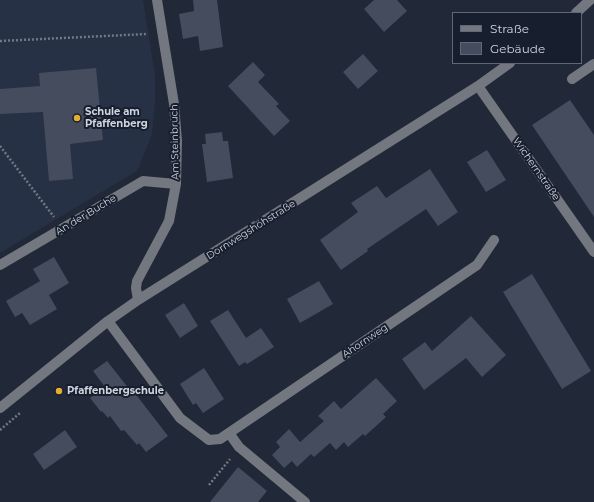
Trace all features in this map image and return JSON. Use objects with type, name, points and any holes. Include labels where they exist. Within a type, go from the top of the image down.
[{"type":"street","name":"Am Steinbruch","points":[[138,300],[136,288],[137,280],[169,221],[176,184],[177,140],[174,104],[158,0]]},
{"type":"street","points":[[577,12],[590,0]]},
{"type":"street","name":"Dornwegshöhstraße","points":[[0,408],[108,321],[138,300],[478,86],[509,64]]},
{"type":"street","points":[[572,79],[594,64]]},
{"type":"street","name":"Wichernstraße","points":[[478,86],[594,252]]},
{"type":"street","name":"An der Buche","points":[[0,265],[143,181],[176,184]]},
{"type":"street","name":"Ahornweg","points":[[108,321],[180,418],[209,440],[220,439],[477,265],[494,240]]},
{"type":"street","points":[[229,433],[239,446],[305,502]]},
{"type":"path","points":[[0,41],[163,34]]},
{"type":"path","points":[[0,146],[63,228]]},
{"type":"path","points":[[209,485],[239,446]]},
{"type":"shaded area","name":"Schule am Pfaffenberg","points":[[0,0],[143,0],[155,75],[155,101],[152,135],[137,171],[0,253]]},
{"type":"building","points":[[193,0],[217,0],[223,47],[200,51],[198,36],[183,39],[179,14],[194,11]]},
{"type":"building","points":[[374,0],[397,0],[407,11],[384,32],[364,9]]},
{"type":"building","points":[[363,54],[378,71],[358,89],[343,72]]},
{"type":"building","points":[[253,62],[265,75],[258,82],[279,104],[276,106],[290,121],[274,136],[228,86]]},
{"type":"building","points":[[96,68],[103,140],[70,144],[73,179],[49,181],[43,112],[0,114],[0,89],[40,86],[39,73]]},
{"type":"building","points":[[570,100],[594,135],[594,217],[532,125]]},
{"type":"building","points":[[222,132],[223,141],[228,141],[233,178],[207,182],[202,144],[206,144],[205,134]]},
{"type":"building","points":[[487,150],[506,180],[486,192],[467,162]]},
{"type":"building","points":[[430,169],[458,212],[438,226],[426,209],[367,249],[368,251],[341,270],[320,240],[358,212],[351,203],[377,186],[386,198]]},
{"type":"building","points":[[54,257],[69,283],[49,295],[57,309],[30,325],[22,313],[15,317],[6,301],[40,281],[33,269]]},
{"type":"building","points":[[532,274],[591,371],[562,389],[503,292]]},
{"type":"building","points":[[319,281],[333,304],[300,323],[287,299]]},
{"type":"building","points":[[184,303],[198,326],[180,338],[165,315]]},
{"type":"building","points":[[228,310],[246,338],[261,328],[274,347],[247,364],[245,362],[239,366],[210,321]]},
{"type":"building","points":[[471,316],[506,355],[482,377],[466,358],[424,390],[402,359],[425,342],[432,351]]},
{"type":"building","points":[[107,361],[130,390],[131,388],[168,436],[146,452],[139,443],[137,445],[124,430],[121,431],[110,416],[108,418],[102,411],[101,412],[90,398],[105,387],[93,371]]},
{"type":"building","points":[[204,368],[224,399],[203,413],[196,403],[193,405],[180,384]]},
{"type":"building","points":[[376,378],[397,401],[383,414],[386,417],[365,436],[363,434],[348,447],[344,442],[336,450],[330,443],[314,457],[311,454],[297,467],[292,461],[284,468],[272,455],[280,447],[276,442],[289,429],[300,442],[324,421],[318,416],[334,401],[341,409]]},
{"type":"building","points":[[65,430],[77,447],[44,470],[33,454]]},
{"type":"building","points":[[238,467],[267,491],[258,502],[210,502]]},
{"type":"place","name":"Schule am Pfaffenberg","points":[[77,118]]},
{"type":"place","name":"Pfaffenbergschule","points":[[59,391]]}]
